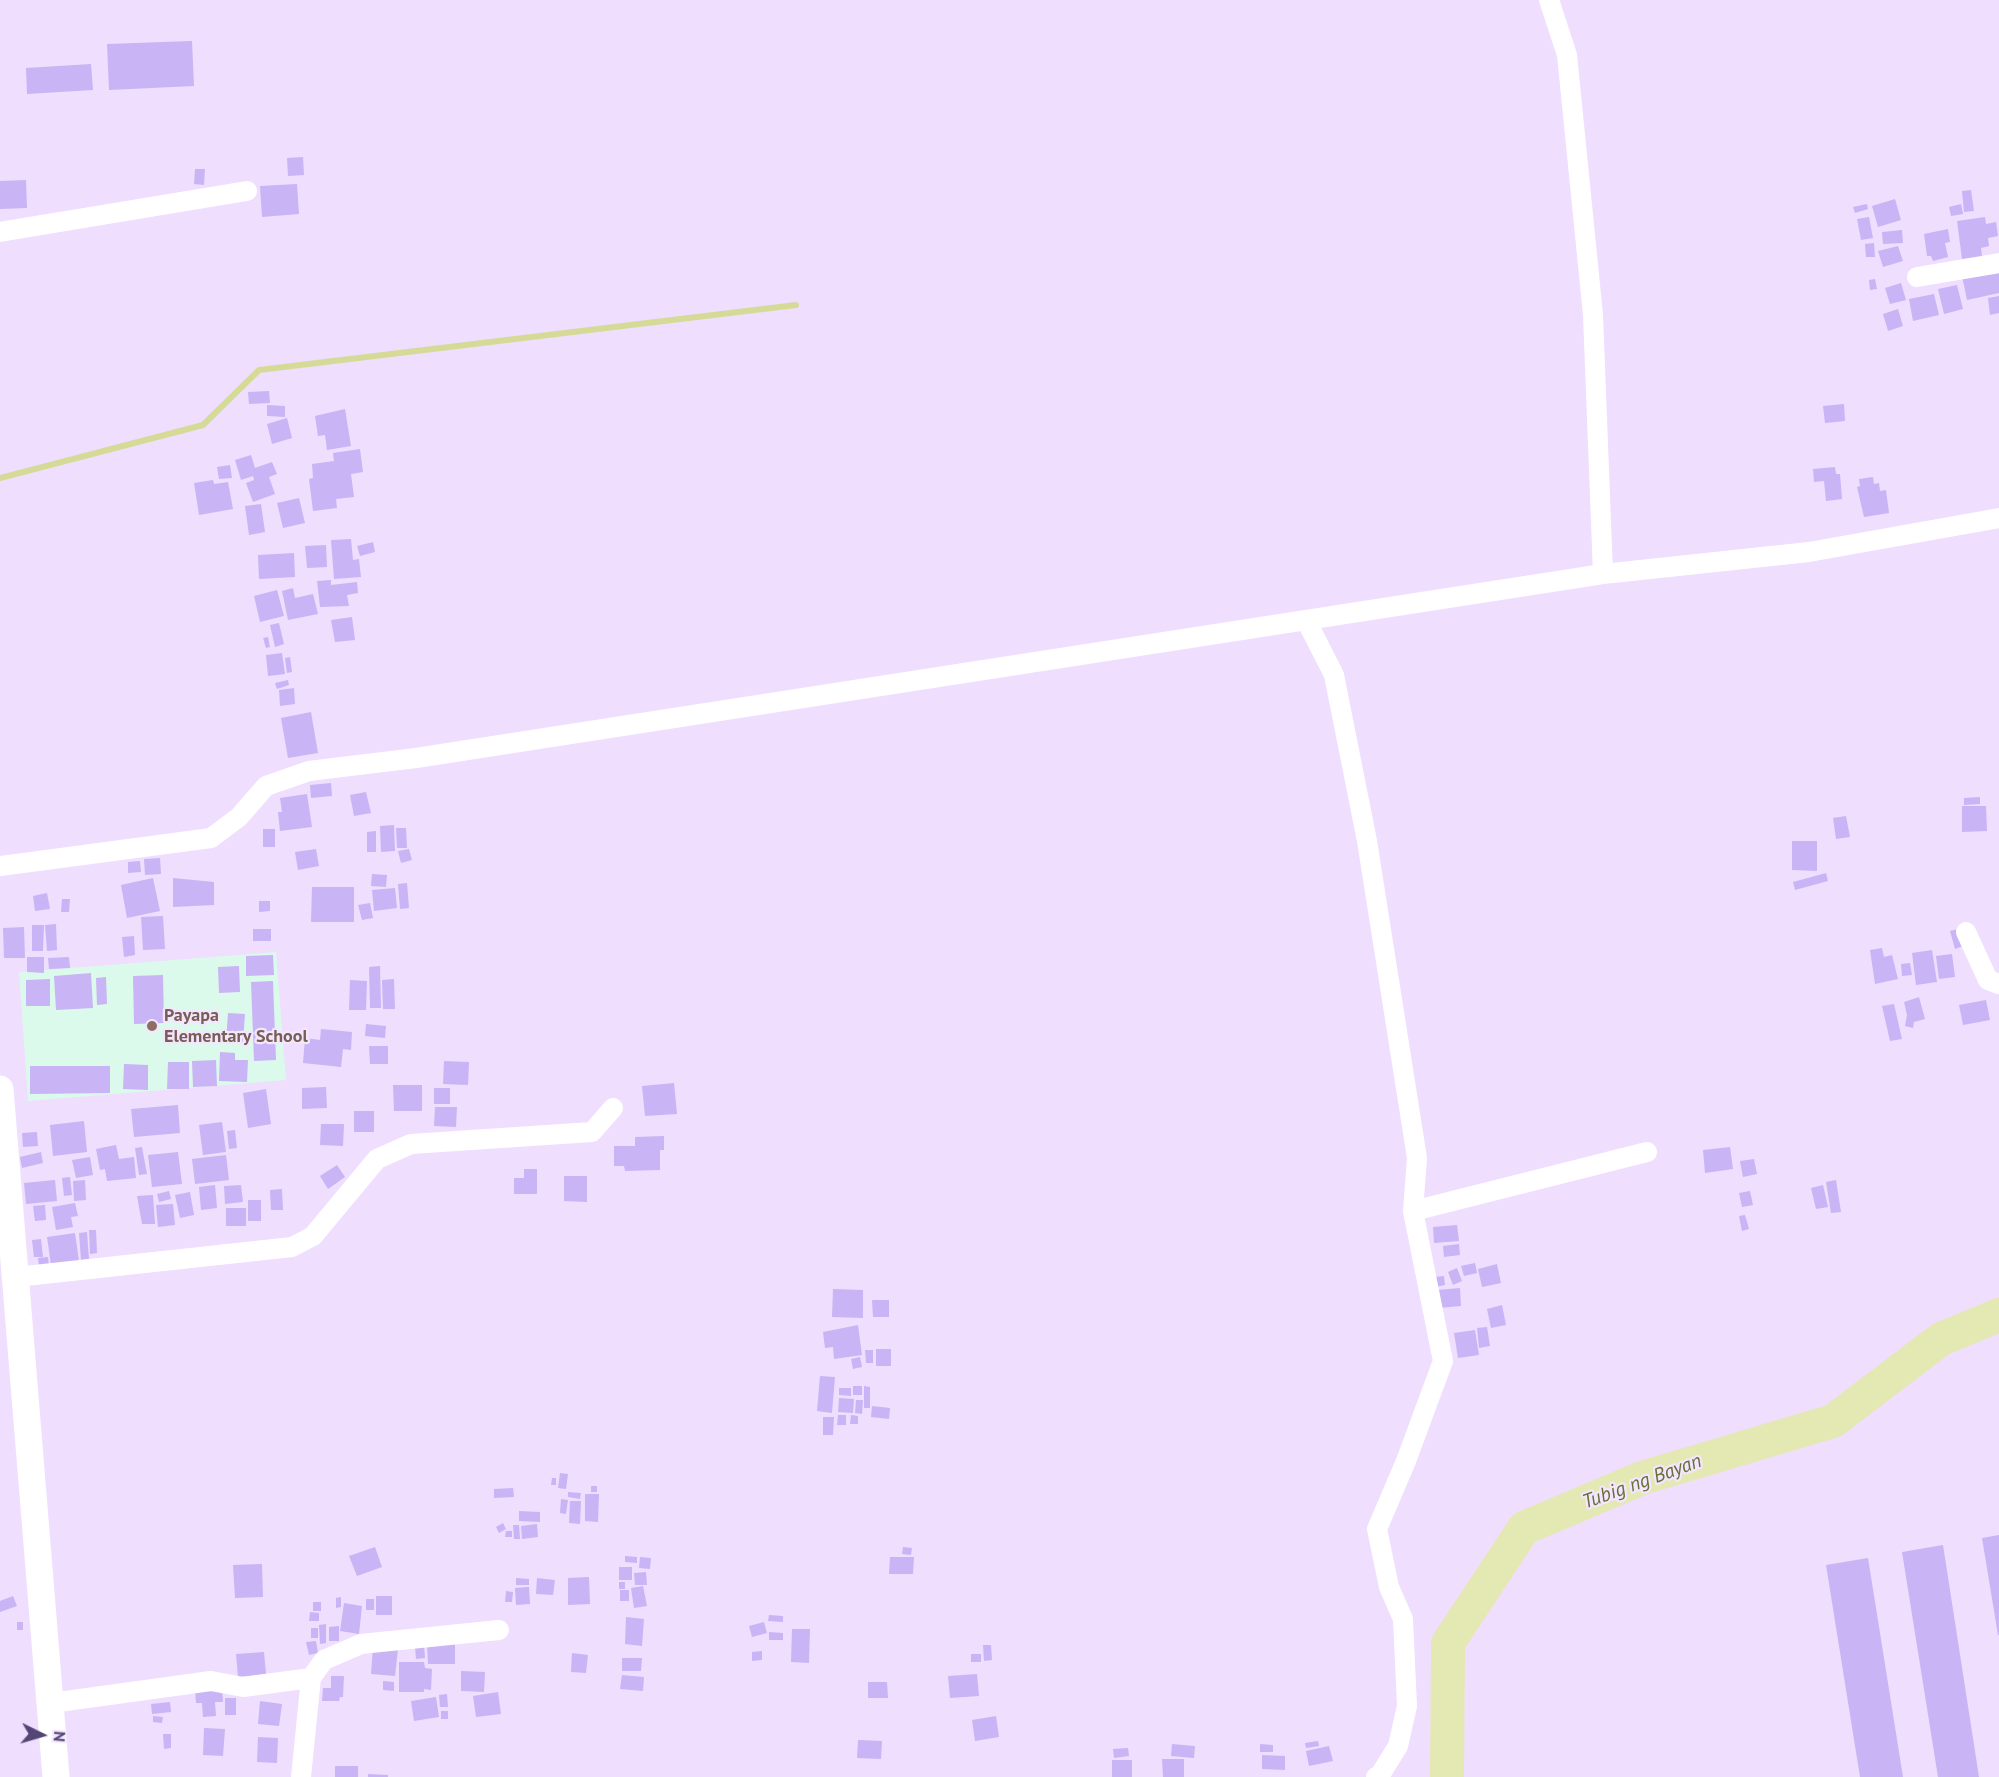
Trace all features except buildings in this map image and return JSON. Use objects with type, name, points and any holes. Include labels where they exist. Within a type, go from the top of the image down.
[{"type":"main road","points":[[0,1089],[56,1777]]},
{"type":"street","points":[[1549,0],[1567,55],[1593,315],[1604,574]]},
{"type":"street","points":[[0,232],[247,192]]},
{"type":"street","points":[[1917,278],[1999,263]]},
{"type":"street","points":[[0,866],[211,838],[239,817],[266,786],[309,771],[416,758],[1604,574],[1809,552],[1999,518]]},
{"type":"street","points":[[1306,620],[1334,675],[1367,841],[1417,1158],[1413,1211],[1443,1361],[1406,1461],[1377,1529],[1389,1587],[1402,1618],[1407,1706],[1398,1746],[1380,1775],[1376,1777]]},
{"type":"street","points":[[1966,932],[1988,980],[1999,984]]},
{"type":"street","points":[[16,1277],[292,1247],[313,1236],[378,1159],[411,1144],[592,1132],[613,1108]]},
{"type":"street","points":[[1413,1211],[1647,1152]]},
{"type":"street","points":[[301,1777],[311,1677],[324,1660],[361,1644],[499,1630]]},
{"type":"street","points":[[51,1703],[211,1681],[243,1688],[311,1677]]},
{"type":"shaded area","name":"Payapa Elementary School","points":[[276,952],[286,1080],[28,1101],[19,972]]},
{"type":"waterway","points":[[0,478],[203,425],[259,370],[796,305]]},
{"type":"waterway","name":"Tubig ng Bayan","points":[[1447,1777],[1448,1643],[1524,1528],[1642,1478],[1833,1421],[1941,1339],[1999,1315]]},
{"type":"place","name":"Payapa Elementary School","points":[[152,1026]]}]
